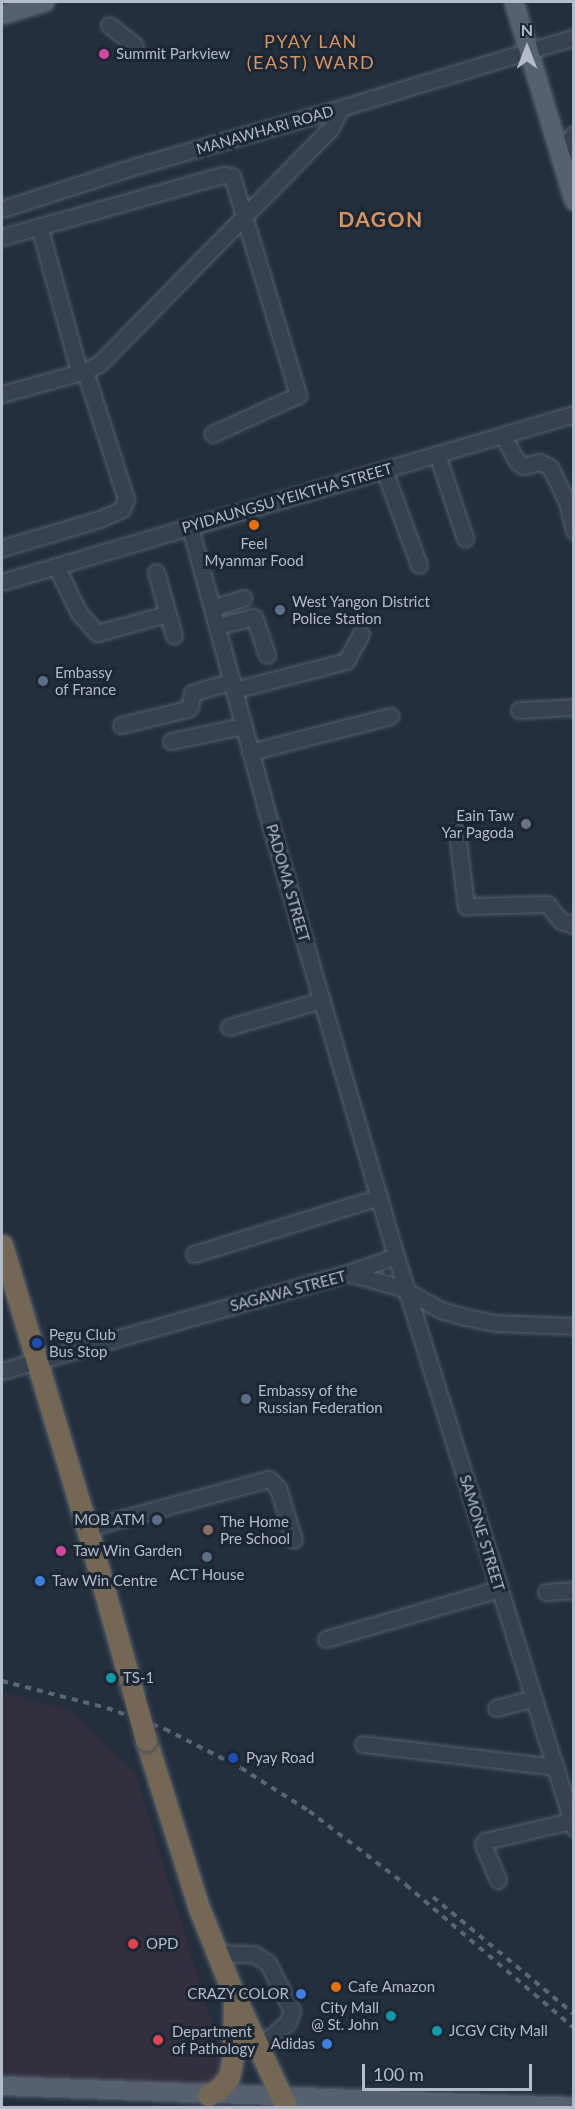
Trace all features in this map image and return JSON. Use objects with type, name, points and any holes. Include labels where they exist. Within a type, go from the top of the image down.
[{"type":"highway","points":[[2,1245],[87,1528],[146,1740],[184,1865],[234,1995],[285,2103]]},
{"type":"highway","points":[[208,2095],[219,2089],[229,2077],[233,2057],[234,1995]]},
{"type":"main road","points":[[2,15],[45,2]]},
{"type":"main road","points":[[514,2],[529,51],[570,157],[573,198]]},
{"type":"main road","points":[[2,2086],[208,2095],[285,2103],[573,2107]]},
{"type":"street","points":[[109,25],[135,45]]},
{"type":"street","name":"MANAWHARI ROAD","points":[[2,209],[136,166],[341,108],[573,37]]},
{"type":"street","points":[[2,394],[99,364],[330,129],[341,108]]},
{"type":"street","points":[[570,157],[570,140],[573,134]]},
{"type":"street","points":[[2,237],[228,174],[232,176],[298,395],[212,434]]},
{"type":"street","points":[[2,548],[100,519],[122,509],[126,499],[82,371],[39,226]]},
{"type":"street","name":"PYIDAUNGSU YEIKTHA STREET","points":[[2,582],[573,414]]},
{"type":"street","points":[[502,435],[518,463],[524,466],[539,462],[550,467],[567,502],[573,531]]},
{"type":"street","points":[[437,454],[465,538]]},
{"type":"street","points":[[384,470],[419,565]]},
{"type":"street","name":"PADOMA STREET","points":[[190,526],[250,752],[391,1239]]},
{"type":"street","points":[[56,566],[79,613],[97,633],[167,614]]},
{"type":"street","points":[[156,572],[174,636]]},
{"type":"street","points":[[212,608],[243,598]]},
{"type":"street","points":[[217,626],[254,617],[267,655]]},
{"type":"street","points":[[121,725],[187,709],[190,707],[192,693],[346,661],[361,634]]},
{"type":"street","points":[[519,710],[573,707]]},
{"type":"street","points":[[250,752],[390,716]]},
{"type":"street","points":[[171,741],[243,726]]},
{"type":"street","points":[[457,832],[466,906],[547,904],[561,921],[573,925]]},
{"type":"street","points":[[229,1027],[322,1000]]},
{"type":"street","points":[[194,1254],[379,1197]]},
{"type":"street","name":"SAMONE STREET","points":[[391,1239],[572,1824]]},
{"type":"street","points":[[348,1273],[396,1256]]},
{"type":"street","name":"SAGAWA STREET","points":[[2,1371],[348,1273],[406,1291],[441,1310],[466,1317],[495,1323],[573,1326]]},
{"type":"street","points":[[87,1528],[269,1479],[278,1488],[294,1540]]},
{"type":"street","points":[[326,1639],[499,1589]]},
{"type":"street","points":[[546,1592],[573,1590]]},
{"type":"street","points":[[496,1708],[533,1698]]},
{"type":"street","points":[[363,1744],[556,1767]]},
{"type":"street","points":[[498,1880],[483,1844],[485,1840],[572,1824]]},
{"type":"street","points":[[218,1953],[254,1954],[268,1963],[292,2011],[288,2022],[259,2047]]},
{"type":"shaded area","points":[[2,1692],[70,1710],[135,1773],[226,2069],[205,2088],[2,2080]]},
{"type":"railway","points":[[2,1681],[107,1708],[165,1729],[241,1768],[309,1811],[406,1885],[574,2028]]},
{"type":"railway","points":[[433,1897],[574,2014]]},
{"type":"place","name":"Summit Parkview","points":[[104,54]]},
{"type":"place","name":"Feel Myanmar Food","points":[[254,525]]},
{"type":"place","name":"West Yangon District Police Station","points":[[280,610]]},
{"type":"place","name":"Embassy of France","points":[[43,681]]},
{"type":"place","name":"Eain Taw Yar Pagoda","points":[[526,824]]},
{"type":"place","name":"Pegu Club Bus Stop","points":[[37,1343]]},
{"type":"place","name":"Embassy of the Russian Federation","points":[[246,1399]]},
{"type":"place","name":"MOB ATM","points":[[157,1520]]},
{"type":"place","name":"The Home Pre School","points":[[208,1530]]},
{"type":"place","name":"Taw Win Garden","points":[[61,1551]]},
{"type":"place","name":"ACT House","points":[[207,1557]]},
{"type":"place","name":"Taw Win Centre","points":[[40,1581]]},
{"type":"place","name":"TS-1","points":[[111,1678]]},
{"type":"place","name":"Pyay Road","points":[[233,1758]]},
{"type":"place","name":"OPD","points":[[133,1944]]},
{"type":"place","name":"Cafe Amazon","points":[[336,1987]]},
{"type":"place","name":"CRAZY COLOR","points":[[301,1994]]},
{"type":"place","name":"City Mall @ St. John","points":[[391,2016]]},
{"type":"place","name":"JCGV City Mall","points":[[437,2031]]},
{"type":"place","name":"Department of Pathology","points":[[158,2040]]},
{"type":"place","name":"Adidas","points":[[327,2044]]},
{"type":"district","name":"PYAY LAN (EAST) WARD","points":[[311,52]]},
{"type":"district","name":"DAGON","points":[[381,219]]}]
